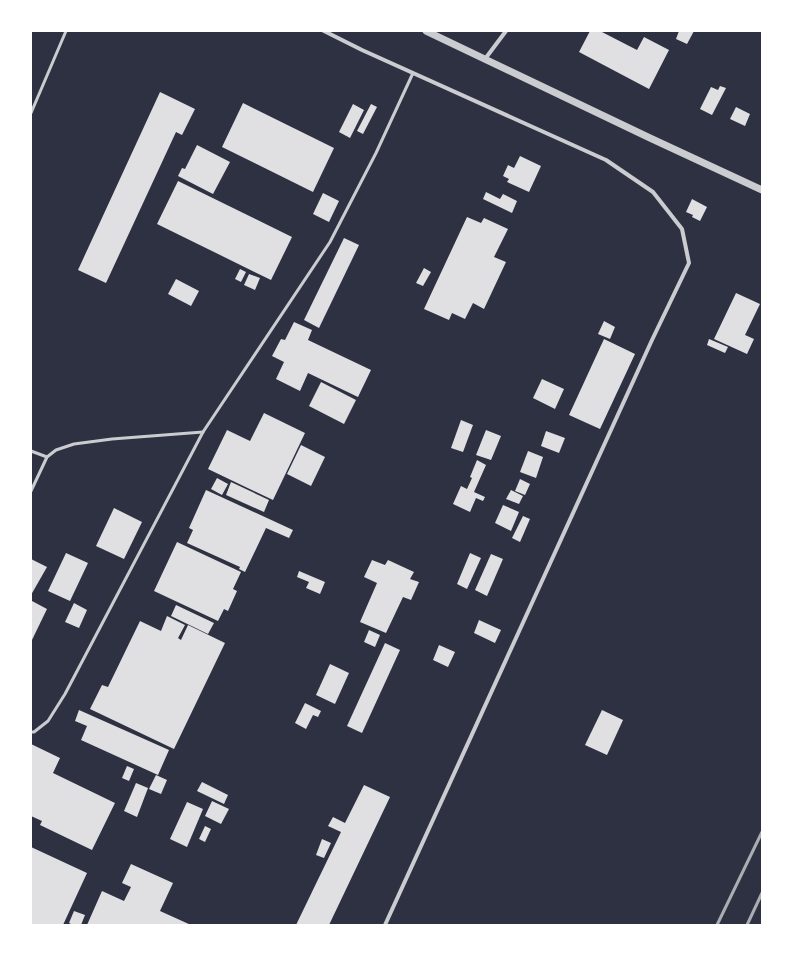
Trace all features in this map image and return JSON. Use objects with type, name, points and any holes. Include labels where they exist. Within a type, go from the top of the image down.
[{"type":"street","points":[[324,31],[606,160],[653,192],[682,229],[689,263],[652,340],[385,925]]},
{"type":"street","points":[[426,31],[762,190]]},
{"type":"street","points":[[485,59],[506,31]]},
{"type":"lane","points":[[31,113],[66,31]]},
{"type":"lane","points":[[31,732],[34,732],[48,721],[65,694],[203,432],[330,242],[376,153],[413,73]]},
{"type":"lane","points":[[32,489],[47,457],[56,450],[74,444],[112,439],[203,432]]},
{"type":"lane","points":[[31,450],[47,457]]},
{"type":"building","points":[[590,31],[600,31],[637,50],[644,37],[669,50],[649,89],[579,52]]},
{"type":"building","points":[[679,31],[694,31],[687,44],[676,39]]},
{"type":"building","points":[[720,86],[726,88],[712,115],[700,109],[711,87],[718,90]]},
{"type":"building","points":[[160,92],[195,109],[182,135],[176,132],[106,283],[78,270]]},
{"type":"building","points":[[243,103],[334,148],[313,192],[222,147]]},
{"type":"building","points":[[353,104],[364,110],[350,138],[339,132]]},
{"type":"building","points":[[371,104],[377,107],[363,134],[357,131]]},
{"type":"building","points":[[736,107],[750,114],[745,126],[730,119]]},
{"type":"building","points":[[197,145],[230,162],[213,194],[178,176],[182,168],[185,169]]},
{"type":"building","points":[[520,156],[541,166],[529,192],[507,182],[509,179],[503,176],[508,165],[514,168]]},
{"type":"building","points":[[178,181],[292,237],[271,280],[157,224]]},
{"type":"building","points":[[486,192],[500,199],[503,194],[517,201],[512,213],[483,199]]},
{"type":"building","points":[[323,193],[339,201],[329,222],[313,214]]},
{"type":"building","points":[[692,199],[707,207],[700,221],[692,217],[693,215],[686,212]]},
{"type":"building","points":[[467,217],[481,223],[484,218],[508,229],[494,257],[506,262],[484,309],[473,303],[465,319],[452,313],[449,320],[424,309]]},
{"type":"building","points":[[344,238],[359,245],[319,328],[304,320]]},
{"type":"building","points":[[424,268],[431,272],[423,286],[416,283]]},
{"type":"building","points":[[240,269],[246,272],[241,282],[235,279]]},
{"type":"building","points":[[249,274],[260,278],[255,290],[244,285]]},
{"type":"building","points":[[176,279],[199,291],[191,306],[168,294]]},
{"type":"building","points":[[736,293],[760,304],[745,335],[754,339],[747,354],[714,339]]},
{"type":"building","points":[[604,321],[615,327],[610,339],[598,334]]},
{"type":"building","points":[[294,322],[312,330],[308,340],[371,370],[358,397],[308,373],[300,391],[276,379],[284,362],[272,356],[281,339],[285,340]]},
{"type":"building","points":[[604,339],[635,354],[600,429],[569,415]]},
{"type":"building","points":[[709,339],[728,347],[725,353],[707,345]]},
{"type":"building","points":[[542,379],[564,389],[555,409],[533,398]]},
{"type":"building","points":[[321,382],[356,400],[344,424],[309,406]]},
{"type":"building","points":[[264,413],[305,433],[273,500],[208,469],[227,430],[250,441]]},
{"type":"building","points":[[461,420],[473,425],[463,452],[451,448]]},
{"type":"building","points":[[486,430],[501,436],[491,460],[476,455]]},
{"type":"building","points":[[546,431],[565,438],[559,453],[541,446]]},
{"type":"building","points":[[301,445],[325,457],[311,486],[287,474]]},
{"type":"building","points":[[528,451],[543,457],[536,478],[520,472]]},
{"type":"building","points":[[477,460],[486,465],[474,492],[485,497],[483,501],[476,498],[470,512],[453,504],[461,486],[467,489]]},
{"type":"building","points":[[217,478],[228,484],[222,495],[211,489]]},
{"type":"building","points":[[520,479],[530,484],[525,495],[515,491]]},
{"type":"building","points":[[231,482],[269,500],[264,512],[226,495]]},
{"type":"building","points":[[206,490],[293,530],[289,538],[266,528],[245,572],[239,569],[240,567],[187,543],[193,530],[189,528]]},
{"type":"building","points":[[511,490],[523,496],[519,504],[506,499]]},
{"type":"building","points":[[503,505],[519,512],[511,531],[495,523]]},
{"type":"building","points":[[114,508],[142,522],[124,559],[96,546]]},
{"type":"building","points":[[523,516],[530,519],[520,542],[512,538]]},
{"type":"building","points":[[177,542],[241,572],[233,589],[237,591],[228,611],[224,609],[218,621],[154,591]]},
{"type":"building","points":[[66,553],[88,563],[70,601],[48,591]]},
{"type":"building","points":[[470,553],[481,558],[467,589],[457,584]]},
{"type":"building","points":[[491,554],[503,559],[487,596],[475,590]]},
{"type":"building","points":[[31,559],[47,567],[31,595]]},
{"type":"building","points":[[372,560],[385,565],[388,560],[414,572],[410,579],[419,582],[411,600],[403,597],[386,633],[360,622],[377,583],[364,577]]},
{"type":"building","points":[[299,571],[325,582],[320,594],[306,588],[309,582],[297,577]]},
{"type":"building","points":[[32,601],[47,609],[31,642],[31,603]]},
{"type":"building","points":[[74,603],[87,610],[79,628],[65,622]]},
{"type":"building","points":[[176,605],[214,623],[208,634],[171,616]]},
{"type":"building","points":[[167,616],[185,625],[178,638],[181,640],[188,625],[225,643],[174,749],[90,709],[102,685],[108,687],[140,621],[161,631]]},
{"type":"building","points":[[479,620],[501,630],[495,643],[474,633]]},
{"type":"building","points":[[369,630],[380,635],[375,647],[364,642]]},
{"type":"building","points":[[385,643],[400,650],[362,733],[347,726]]},
{"type":"building","points":[[439,645],[455,652],[448,667],[433,660]]},
{"type":"building","points":[[330,664],[349,673],[335,704],[316,695]]},
{"type":"building","points":[[305,703],[321,711],[318,717],[313,715],[306,729],[295,723]]},
{"type":"building","points":[[79,710],[169,750],[158,775],[81,740],[87,726],[75,721]]},
{"type":"building","points":[[602,710],[623,720],[607,755],[585,745]]},
{"type":"building","points":[[31,744],[60,758],[53,773],[115,803],[92,850],[40,825],[42,821],[31,816]]},
{"type":"building","points":[[127,766],[134,769],[129,781],[122,778]]},
{"type":"building","points":[[156,775],[167,780],[161,794],[149,789]]},
{"type":"building","points":[[202,782],[228,795],[224,804],[197,791]]},
{"type":"building","points":[[136,783],[148,788],[137,817],[124,811]]},
{"type":"building","points":[[364,785],[390,797],[329,925],[296,925],[341,832],[328,826],[333,817],[345,823]]},
{"type":"building","points":[[212,801],[229,809],[221,824],[205,816]]},
{"type":"building","points":[[187,802],[203,809],[187,847],[170,839]]},
{"type":"building","points":[[205,826],[211,829],[205,842],[199,839]]},
{"type":"building","points":[[322,839],[331,843],[324,858],[316,855]]},
{"type":"building","points":[[31,847],[87,873],[63,925],[31,925]]},
{"type":"building","points":[[131,864],[173,883],[160,911],[191,925],[87,925],[102,891],[124,901],[131,887],[122,883]]},
{"type":"building","points":[[74,911],[85,915],[81,925],[73,925],[69,923]]},
{"type":"railway","points":[[717,925],[762,832]]},
{"type":"railway","points":[[747,925],[762,893]]}]
